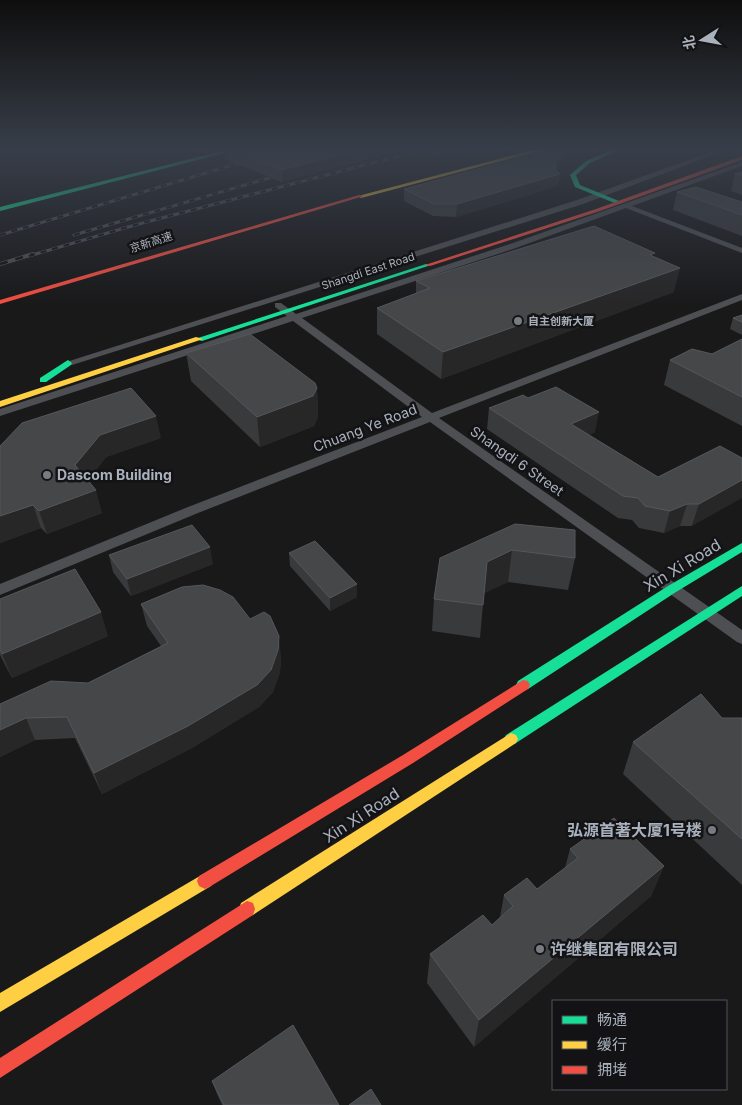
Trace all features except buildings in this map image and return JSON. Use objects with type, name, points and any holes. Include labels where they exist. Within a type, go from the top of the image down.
[{"type":"main road","points":[[0,208],[30,201]]},
{"type":"main road","name":"京新高速","points":[[0,291],[310,201]]},
{"type":"main road","name":"京新高速","points":[[0,302],[244,228],[344,201]]},
{"type":"main road","name":"Shangdi East Road","points":[[287,311],[393,270],[613,201]]},
{"type":"main road","name":"Shangdi East Road","points":[[0,393],[260,315],[287,311],[613,201]]},
{"type":"main road","points":[[0,309],[130,268],[244,228]]},
{"type":"main road","points":[[442,246],[477,243]]},
{"type":"main road","points":[[393,270],[404,259]]},
{"type":"main road","name":"Shangdi East Road","points":[[0,404],[260,315]]},
{"type":"main road","points":[[43,380],[68,363]]},
{"type":"main road","points":[[0,412],[13,408]]},
{"type":"main road","name":"Xin Xi Road","points":[[0,1003],[408,759],[672,589],[742,547]]},
{"type":"main road","name":"Xin Xi Road","points":[[0,1068],[742,590]]},
{"type":"street","points":[[13,408],[404,259],[442,246],[613,201],[742,251]]},
{"type":"street","name":"Chuang Ye Road","points":[[0,590],[193,510],[742,297]]},
{"type":"street","name":"Shangdi 6 Street","points":[[287,311],[431,418],[742,638]]},
{"type":"street","points":[[68,363],[260,315]]},
{"type":"railway","points":[[0,235],[114,201]]},
{"type":"railway","points":[[74,235],[192,201]]},
{"type":"railway","points":[[29,256],[229,201]]},
{"type":"railway","points":[[0,264],[33,254]]},
{"type":"traffic: fast","points":[[0,209],[33,201]]},
{"type":"traffic: fast","points":[[199,339],[428,265]]},
{"type":"traffic: fast","points":[[43,380],[68,363]]},
{"type":"traffic: fast","points":[[523,685],[672,589],[742,547]]},
{"type":"traffic: fast","points":[[511,739],[742,590]]},
{"type":"traffic: slow","points":[[0,404],[199,339]]},
{"type":"traffic: slow","points":[[247,909],[511,739]]},
{"type":"traffic: slow","points":[[0,1003],[205,881]]},
{"type":"traffic: jam","points":[[0,302],[345,201]]},
{"type":"traffic: jam","points":[[428,265],[624,201]]},
{"type":"traffic: jam","points":[[205,881],[408,759],[523,685]]},
{"type":"traffic: jam","points":[[0,1069],[247,909]]},
{"type":"place","name":"自主创新大厦","points":[[518,321]]},
{"type":"place","name":"Dascom Building","points":[[47,475]]},
{"type":"place","name":"弘源首著大厦1号楼","points":[[712,830]]},
{"type":"place","name":"许继集团有限公司","points":[[540,949]]}]
